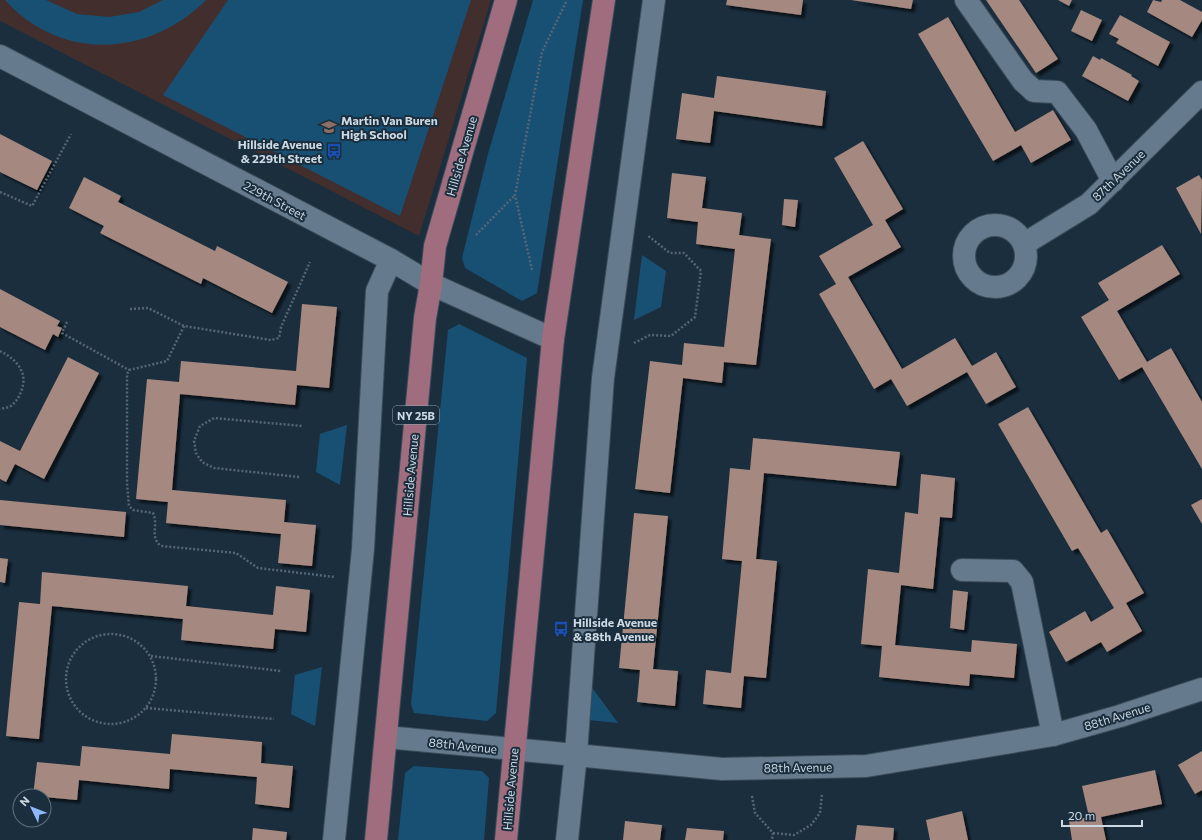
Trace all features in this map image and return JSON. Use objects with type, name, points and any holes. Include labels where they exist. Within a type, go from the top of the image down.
[{"type":"main road","name":"Hillside Avenue","points":[[376,840],[425,318],[431,284],[435,246],[506,0]]},
{"type":"main road","name":"Hillside Avenue","points":[[506,840],[553,339],[604,0]]},
{"type":"street","points":[[567,840],[576,754],[603,378],[654,0]]},
{"type":"street","points":[[966,0],[1023,81],[1034,91],[1057,92],[1086,130],[1113,181]]},
{"type":"street","name":"229th Street","points":[[0,56],[391,260],[431,284],[553,339]]},
{"type":"street","name":"87th Avenue","points":[[1024,244],[1089,204],[1202,92]]},
{"type":"street","points":[[334,840],[363,549],[377,291],[391,260]]},
{"type":"street","points":[[962,570],[1013,571],[1022,582],[1053,735]]},
{"type":"street","name":"88th Avenue","points":[[386,737],[722,769],[866,766],[1053,735],[1120,716],[1202,689]]},
{"type":"path","points":[[532,270],[515,195],[542,52],[567,0]]},
{"type":"path","points":[[0,192],[32,206],[71,134]]},
{"type":"path","points":[[476,235],[515,195]]},
{"type":"path","points":[[630,344],[650,335],[670,336],[695,317],[701,271],[684,253],[670,253],[644,232]]},
{"type":"path","points":[[130,309],[148,308],[184,326],[271,340],[279,338],[281,327],[310,262]]},
{"type":"path","points":[[67,322],[62,333],[129,370],[167,361],[184,326]]},
{"type":"path","points":[[0,351],[10,356],[22,371],[23,383],[20,395],[12,406],[0,409]]},
{"type":"path","points":[[129,370],[127,374],[126,483],[129,506],[133,510],[153,514],[155,518],[154,537],[156,543],[161,546],[236,553],[258,568],[337,577]]},
{"type":"path","points":[[299,477],[214,468],[202,462],[196,453],[194,441],[200,426],[214,418],[302,426]]},
{"type":"path","points":[[112,633],[125,635],[137,641],[150,656],[156,674],[156,688],[146,708],[130,720],[116,724],[102,723],[88,718],[77,709],[70,697],[66,684],[66,671],[78,648],[88,640],[100,635],[112,633]]},
{"type":"path","points":[[150,656],[281,671]]},
{"type":"path","points":[[146,708],[274,719]]},
{"type":"path","points":[[752,796],[755,813],[773,833],[794,835],[810,825],[820,813],[822,794]]},
{"type":"path","points":[[772,840],[773,833]]},
{"type":"shaded area","name":"Martin Van Buren High School","points":[[0,0],[491,0],[419,236],[0,21]]},
{"type":"shaded area","points":[[5,0],[46,0],[77,14],[109,17],[139,12],[163,0],[206,0],[183,19],[158,33],[132,41],[105,45],[78,42],[52,34],[27,20]]},
{"type":"shaded area","name":"Martin Van Buren High School","points":[[228,0],[471,0],[400,216],[163,95]]},
{"type":"shaded area","points":[[533,0],[583,0],[537,293],[522,301],[465,268],[462,258],[488,154]]},
{"type":"shaded area","points":[[642,255],[666,271],[661,307],[634,320]]},
{"type":"shaded area","points":[[459,324],[527,358],[496,713],[487,721],[414,713],[411,704],[448,330]]},
{"type":"shaded area","points":[[347,425],[340,485],[316,472],[320,434]]},
{"type":"shaded area","points":[[322,667],[315,726],[291,714],[295,675]]},
{"type":"shaded area","points":[[591,686],[618,723],[588,720]]},
{"type":"shaded area","points":[[414,766],[482,771],[489,778],[484,840],[398,840],[405,773]]},
{"type":"building","points":[[727,0],[803,0],[801,15],[726,5]]},
{"type":"building","points":[[851,0],[913,0],[911,9]]},
{"type":"building","points":[[986,0],[1019,0],[1058,59],[1036,73]]},
{"type":"building","points":[[1058,0],[1072,0],[1069,6]]},
{"type":"building","points":[[1153,0],[1161,2],[1162,0],[1180,0],[1202,12],[1202,20],[1192,37],[1147,12]]},
{"type":"building","points":[[1081,10],[1102,20],[1092,41],[1071,31]]},
{"type":"building","points":[[1120,15],[1170,42],[1158,66],[1116,43],[1119,39],[1109,34]]},
{"type":"building","points":[[948,17],[1015,132],[1053,110],[1071,140],[1031,163],[1021,145],[993,161],[918,34]]},
{"type":"building","points":[[1093,56],[1100,60],[1101,58],[1132,75],[1131,76],[1139,81],[1128,101],[1082,76]]},
{"type":"building","points":[[717,76],[826,91],[822,126],[714,111],[710,143],[676,139],[682,93],[714,98]]},
{"type":"building","points":[[0,134],[52,161],[37,190],[0,172]]},
{"type":"building","points":[[863,141],[903,209],[885,220],[901,247],[848,277],[902,369],[955,338],[972,366],[996,352],[1016,387],[986,404],[967,372],[907,406],[891,379],[874,389],[819,294],[836,284],[819,256],[873,225],[834,158]]},
{"type":"building","points":[[672,173],[706,177],[702,208],[742,213],[739,235],[771,239],[756,365],[724,362],[722,383],[683,378],[670,493],[635,489],[650,361],[682,365],[684,343],[724,347],[735,249],[696,244],[698,222],[667,218]]},
{"type":"building","points":[[1199,175],[1202,180],[1201,234],[1176,188]]},
{"type":"building","points":[[84,177],[121,196],[118,202],[215,251],[217,246],[288,282],[272,313],[203,278],[201,284],[100,233],[104,226],[69,208]]},
{"type":"building","points":[[784,199],[798,200],[795,227],[782,225]]},
{"type":"building","points":[[1162,245],[1180,274],[1117,311],[1147,362],[1171,348],[1202,402],[1202,469],[1142,367],[1119,380],[1081,317],[1109,300],[1098,283]]},
{"type":"building","points":[[0,289],[60,321],[57,326],[62,328],[58,337],[53,334],[45,350],[0,327]]},
{"type":"building","points":[[302,304],[337,307],[329,388],[297,385],[295,405],[180,394],[172,490],[286,500],[284,522],[316,525],[312,566],[278,563],[281,534],[166,523],[168,502],[136,499],[147,379],[179,382],[181,361],[296,371]]},
{"type":"building","points":[[68,357],[99,373],[44,479],[15,464],[6,482],[0,479],[0,441],[20,451]]},
{"type":"building","points":[[1028,407],[1101,533],[1107,529],[1144,593],[1126,603],[1142,631],[1107,652],[1101,642],[1066,662],[1049,632],[1085,611],[1091,622],[1114,608],[1078,548],[1072,551],[998,424]]},
{"type":"building","points":[[753,438],[900,452],[896,486],[764,473],[756,559],[777,561],[766,678],[744,676],[741,708],[703,704],[706,670],[731,673],[742,561],[722,559],[730,468],[750,470]]},
{"type":"building","points":[[921,474],[955,478],[952,518],[940,517],[933,589],[901,585],[895,645],[971,652],[972,640],[1017,644],[1014,678],[970,674],[969,686],[879,677],[882,646],[861,644],[868,569],[899,573],[905,512],[918,514]]},
{"type":"building","points":[[1202,499],[1202,524],[1191,505]]},
{"type":"building","points":[[0,500],[126,512],[124,537],[0,525]]},
{"type":"building","points":[[634,513],[668,516],[653,669],[678,671],[675,706],[637,702],[640,670],[619,668]]},
{"type":"building","points":[[0,558],[8,559],[5,583],[0,582]]},
{"type":"building","points":[[42,572],[188,586],[186,606],[273,615],[276,586],[310,590],[306,632],[275,629],[273,649],[181,640],[183,619],[52,606],[39,739],[6,736],[19,602],[40,604]]},
{"type":"building","points":[[953,590],[968,592],[964,630],[950,628]]},
{"type":"building","points":[[172,734],[262,742],[261,763],[293,766],[289,808],[255,804],[257,777],[170,769],[169,789],[79,780],[77,800],[52,798],[52,788],[34,788],[37,762],[80,766],[82,746],[170,754]]},
{"type":"building","points":[[1202,751],[1202,790],[1195,794],[1178,765]]},
{"type":"building","points":[[1155,770],[1162,804],[1101,817],[1106,840],[1072,840],[1069,821],[1089,817],[1082,786]]},
{"type":"building","points":[[962,811],[968,840],[930,840],[926,820]]},
{"type":"building","points":[[625,821],[662,825],[660,840],[623,840]]},
{"type":"building","points":[[857,825],[894,828],[893,840],[855,840]]},
{"type":"building","points":[[253,828],[287,832],[286,840],[252,840]]},
{"type":"building","points":[[687,828],[724,831],[723,840],[685,840]]},
{"type":"place","name":"Martin Van Buren High School","points":[[329,127]]},
{"type":"place","name":"Hillside Avenue & 229th Street","points":[[334,151]]},
{"type":"place","name":"Hillside Avenue & 88th Avenue","points":[[561,629]]}]
